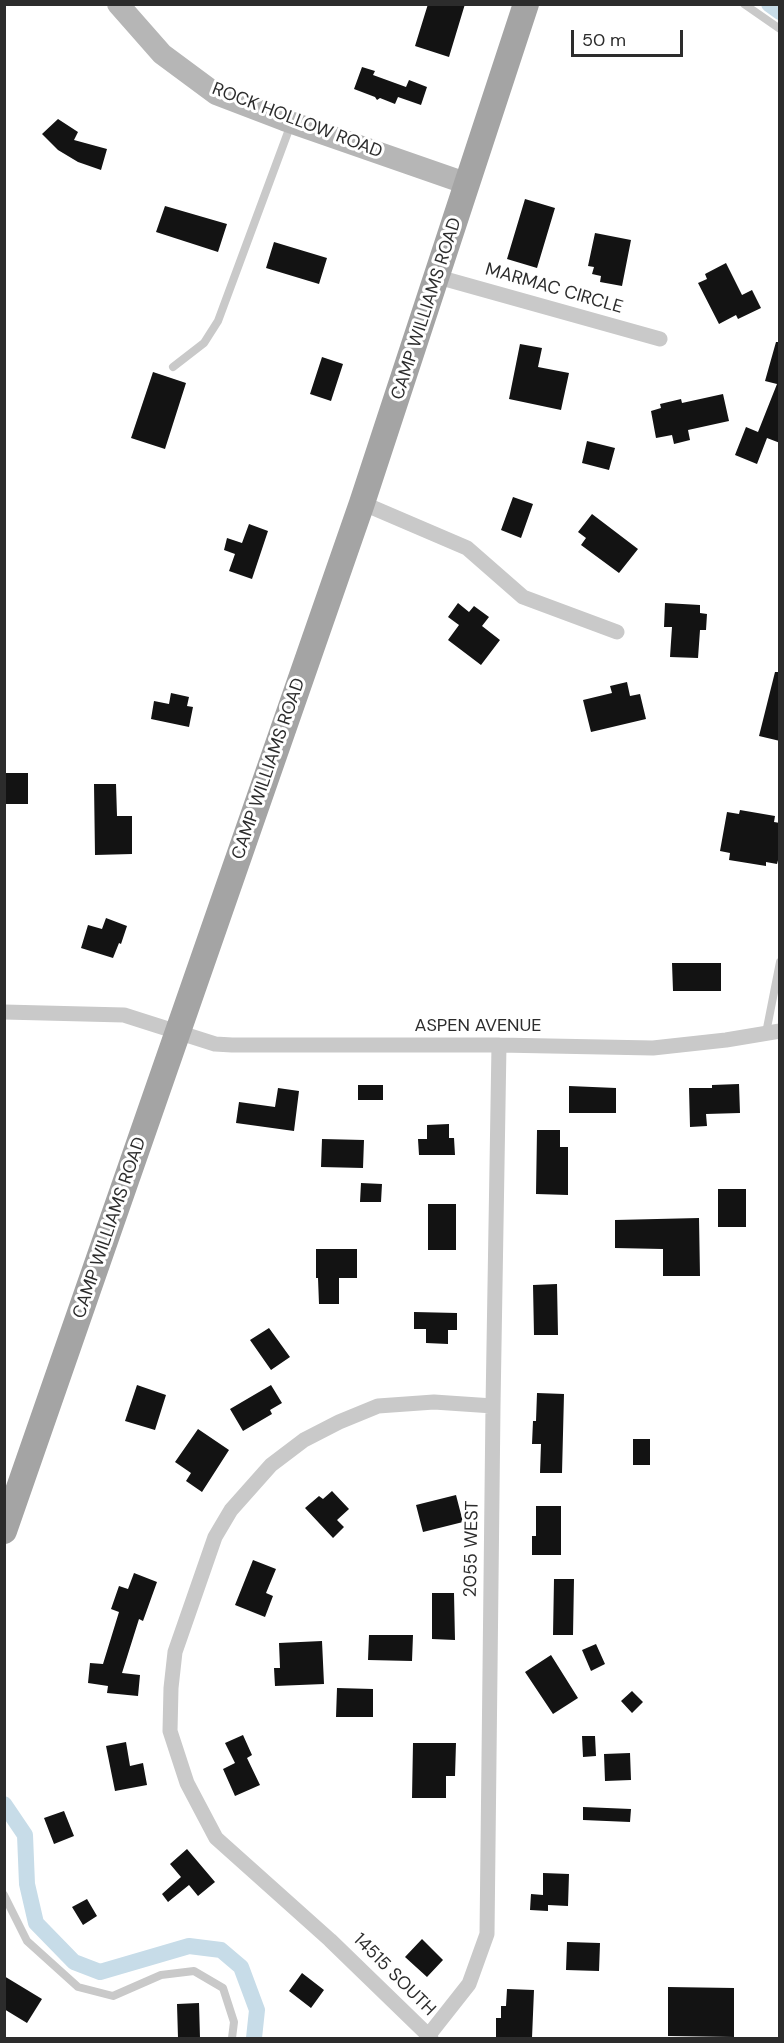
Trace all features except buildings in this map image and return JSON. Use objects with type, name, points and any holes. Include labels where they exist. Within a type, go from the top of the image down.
[{"type":"main road","name":"CAMP WILLIAMS ROAD","points":[[4,1531],[362,503],[526,4]]},
{"type":"street","name":"ROCK HOLLOW ROAD","points":[[118,4],[162,54],[216,94],[468,184]]},
{"type":"street","name":"MARMAC CIRCLE","points":[[438,277],[660,339]]},
{"type":"street","points":[[362,503],[467,548],[523,597],[617,632]]},
{"type":"street","name":"ASPEN AVENUE","points":[[4,1012],[124,1015],[215,1044],[232,1045],[499,1045],[653,1048],[773,1032]]},
{"type":"street","name":"2055 WEST","points":[[429,2037],[469,1984],[488,1934],[499,1045]]},
{"type":"street","name":"14515 SOUTH","points":[[429,2037],[330,1940],[216,1838],[187,1783],[170,1731],[171,1688],[175,1652],[215,1537],[231,1510],[271,1466],[304,1440],[339,1422],[378,1407],[434,1402],[493,1406]]},
{"type":"lane","points":[[744,4],[780,29]]},
{"type":"lane","points":[[173,367],[204,343],[218,321],[292,123]]},
{"type":"lane","points":[[773,1032],[780,962]]},
{"type":"lane","points":[[4,1896],[27,1941],[78,1987],[112,1996],[161,1975],[194,1971],[224,1988],[234,2022],[232,2038]]},
{"type":"waterway","points":[[769,4],[780,12]]},
{"type":"waterway","points":[[4,1804],[25,1835],[27,1884],[36,1923],[74,1962],[100,1972],[189,1946],[221,1950],[241,1967],[257,2010],[254,2038]]}]
